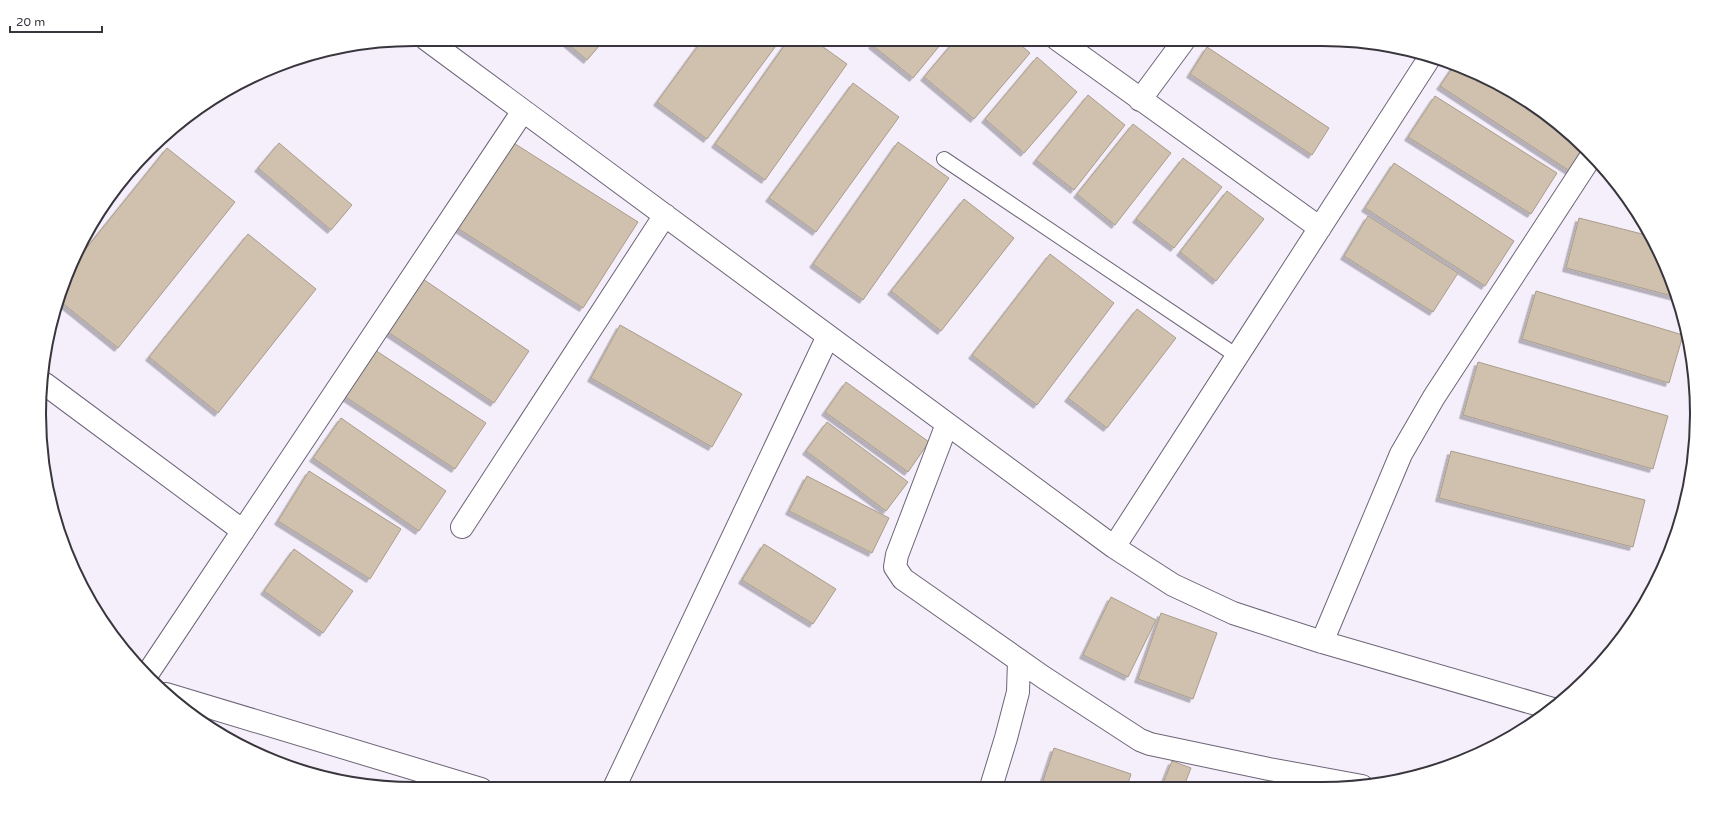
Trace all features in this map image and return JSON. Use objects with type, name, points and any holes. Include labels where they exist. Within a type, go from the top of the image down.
[{"type":"street","points":[[435,46],[1114,547],[1173,585],[1233,613],[1322,642],[1545,707]]},
{"type":"street","points":[[1067,46],[1320,228]]},
{"type":"street","points":[[1140,100],[1180,46]]},
{"type":"street","points":[[1114,547],[1427,62]]},
{"type":"street","points":[[150,670],[523,111]]},
{"type":"street","points":[[1322,642],[1401,454],[1434,397],[1588,160]]},
{"type":"street","points":[[462,527],[665,215]]},
{"type":"street","points":[[617,782],[828,336]]},
{"type":"street","points":[[47,386],[243,531]]},
{"type":"street","points":[[947,424],[896,554],[895,567],[903,579],[1111,722],[1150,744],[1337,781]]},
{"type":"street","points":[[992,782],[1006,738],[1018,692],[1019,660]]},
{"type":"street","points":[[180,698],[458,782]]},
{"type":"lane","points":[[944,159],[1237,356]]},
{"type":"building","points":[[570,46],[599,46],[587,60]]},
{"type":"building","points":[[698,46],[776,46],[707,139],[657,102]]},
{"type":"building","points":[[784,46],[822,46],[847,64],[765,180],[715,144]]},
{"type":"building","points":[[873,46],[939,46],[913,78]]},
{"type":"building","points":[[950,46],[1022,46],[1030,53],[974,119],[924,77]]},
{"type":"building","points":[[1207,47],[1329,128],[1312,155],[1190,74]]},
{"type":"building","points":[[1037,57],[1077,92],[1024,153],[985,119]]},
{"type":"building","points":[[1451,70],[1485,84],[1506,95],[1546,122],[1565,137],[1583,155],[1571,172],[1440,86]]},
{"type":"building","points":[[853,83],[899,117],[816,232],[769,198]]},
{"type":"building","points":[[1088,95],[1125,125],[1074,190],[1036,160]]},
{"type":"building","points":[[1435,96],[1557,173],[1531,214],[1408,137]]},
{"type":"building","points":[[1133,124],[1171,153],[1115,225],[1077,194]]},
{"type":"building","points":[[509,140],[638,222],[583,308],[454,226]]},
{"type":"building","points":[[898,142],[949,178],[863,300],[813,264]]},
{"type":"building","points":[[279,143],[352,205],[331,230],[258,168]]},
{"type":"building","points":[[167,148],[235,202],[118,348],[64,304],[74,273],[84,251]]},
{"type":"building","points":[[1183,158],[1222,187],[1174,248],[1136,219]]},
{"type":"building","points":[[1394,163],[1514,241],[1485,286],[1365,208]]},
{"type":"building","points":[[1227,191],[1264,219],[1216,281],[1180,252]]},
{"type":"building","points":[[964,199],[1014,238],[941,331],[891,291]]},
{"type":"building","points":[[1368,216],[1458,273],[1433,312],[1344,256]]},
{"type":"building","points":[[1579,218],[1643,234],[1662,273],[1670,295],[1566,268]]},
{"type":"building","points":[[248,234],[316,289],[218,413],[149,357]]},
{"type":"building","points":[[1050,254],[1114,303],[1037,405],[972,355]]},
{"type":"building","points":[[417,275],[529,351],[494,403],[382,328]]},
{"type":"building","points":[[1536,291],[1681,334],[1682,338],[1669,383],[1522,339]]},
{"type":"building","points":[[1137,309],[1176,338],[1107,428],[1068,398]]},
{"type":"building","points":[[620,325],[742,394],[712,447],[591,378]]},
{"type":"building","points":[[375,350],[486,423],[455,469],[344,396]]},
{"type":"building","points":[[1478,362],[1668,416],[1653,469],[1463,415]]},
{"type":"building","points":[[846,382],[929,442],[908,472],[825,412]]},
{"type":"building","points":[[341,418],[446,491],[419,531],[313,458]]},
{"type":"building","points":[[827,422],[908,482],[886,511],[806,451]]},
{"type":"building","points":[[1451,451],[1645,500],[1633,547],[1439,498]]},
{"type":"building","points":[[309,471],[401,529],[370,579],[278,521]]},
{"type":"building","points":[[807,476],[889,518],[872,553],[789,511]]},
{"type":"building","points":[[764,544],[836,589],[813,624],[742,580]]},
{"type":"building","points":[[294,549],[353,591],[323,633],[264,591]]},
{"type":"building","points":[[1111,597],[1156,620],[1128,677],[1083,655]]},
{"type":"building","points":[[1161,613],[1217,633],[1193,699],[1138,679]]},
{"type":"building","points":[[1054,748],[1131,774],[1129,782],[1043,782]]},
{"type":"building","points":[[1172,761],[1191,768],[1186,782],[1164,782]]}]
